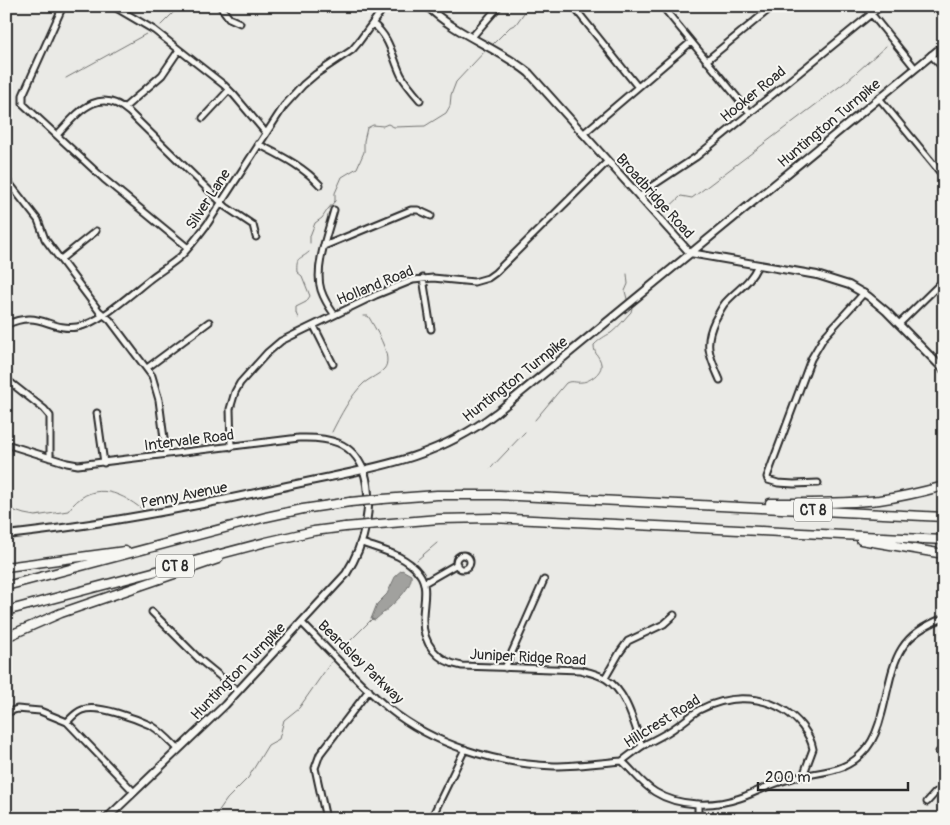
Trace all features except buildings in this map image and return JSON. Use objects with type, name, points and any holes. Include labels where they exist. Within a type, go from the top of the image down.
[{"type":"highway","points":[[683,504],[722,501],[815,503],[878,500],[906,496],[944,486]]},
{"type":"highway","name":"CT 8","points":[[6,586],[266,517],[303,509],[350,502],[437,495],[499,495],[944,517]]},
{"type":"highway","name":"CT 8","points":[[6,611],[314,531],[421,519],[475,518],[944,540]]},
{"type":"highway","points":[[757,531],[861,540],[944,554]]},
{"type":"highway","points":[[6,632],[266,542]]},
{"type":"highway","points":[[6,567],[169,544]]},
{"type":"highway","points":[[6,636],[61,613]]},
{"type":"main road","name":"Broadbridge Road","points":[[427,6],[441,18],[529,72],[607,162],[690,253],[832,279],[849,285],[864,293],[899,324],[944,370]]},
{"type":"main road","name":"Huntington Turnpike","points":[[106,819],[238,691],[346,574],[357,556],[362,543],[367,514],[368,487],[364,470],[430,451],[475,428],[496,413],[944,45]]},
{"type":"main road","name":"Penny Avenue","points":[[6,535],[139,517],[364,470]]},
{"type":"street","points":[[63,6],[22,101],[26,107],[104,178],[188,248]]},
{"type":"street","points":[[113,6],[126,10],[154,30],[229,90],[266,133]]},
{"type":"street","points":[[220,6],[229,18],[240,22]]},
{"type":"street","name":"Silver Lane","points":[[6,325],[21,319],[30,318],[66,327],[79,327],[104,315],[170,265],[188,248],[208,223],[284,106],[316,74],[352,50],[385,6]]},
{"type":"street","points":[[472,37],[499,6]]},
{"type":"street","points":[[573,6],[637,86]]},
{"type":"street","points":[[663,6],[750,113]]},
{"type":"street","points":[[706,60],[773,6]]},
{"type":"street","points":[[864,6],[915,68]]},
{"type":"street","name":"Hooker Road","points":[[640,198],[646,190],[696,157],[881,6]]},
{"type":"street","points":[[373,24],[385,36],[400,73],[420,100]]},
{"type":"street","points":[[583,134],[637,86],[691,42]]},
{"type":"street","points":[[124,108],[162,76],[179,50]]},
{"type":"street","points":[[932,55],[944,69]]},
{"type":"street","points":[[203,118],[229,90]]},
{"type":"street","points":[[879,98],[944,177]]},
{"type":"street","points":[[57,135],[82,108],[88,105],[104,102],[114,103],[124,108],[226,207],[253,225],[256,237]]},
{"type":"street","points":[[258,144],[291,161],[320,185]]},
{"type":"street","name":"Holland Road","points":[[334,210],[320,266],[320,289],[334,314],[406,282],[423,278],[474,282],[488,278],[607,162]]},
{"type":"street","points":[[6,179],[35,215],[43,236],[60,259],[110,320],[152,376],[159,400],[166,454]]},
{"type":"street","points":[[324,246],[411,210],[418,210],[431,216]]},
{"type":"street","points":[[60,259],[96,231]]},
{"type":"street","points":[[720,380],[708,350],[711,330],[724,304],[743,287],[758,265]]},
{"type":"street","points":[[423,278],[431,330]]},
{"type":"street","points":[[899,324],[944,280]]},
{"type":"street","points":[[818,483],[778,483],[768,480],[767,477],[811,358],[824,337],[864,293]]},
{"type":"street","points":[[231,447],[231,402],[240,384],[274,346],[334,314]]},
{"type":"street","points":[[147,368],[209,322]]},
{"type":"street","points":[[314,326],[333,364]]},
{"type":"street","points":[[6,379],[50,416],[50,458]]},
{"type":"street","points":[[97,413],[104,463]]},
{"type":"street","name":"Intervale Road","points":[[6,444],[73,465],[104,463],[299,438],[327,439],[352,451],[361,462],[364,470]]},
{"type":"street","points":[[362,543],[400,557],[418,571],[424,583],[457,564]]},
{"type":"street","points":[[505,668],[544,580]]},
{"type":"street","name":"Juniper Ridge Road","points":[[424,583],[422,620],[424,636],[436,654],[455,665],[580,670],[594,673],[614,685],[622,695],[642,746]]},
{"type":"street","points":[[152,612],[199,659],[238,691]]},
{"type":"street","points":[[605,678],[628,641],[664,624],[674,615]]},
{"type":"street","points":[[622,761],[642,782],[656,793],[674,800],[698,804],[730,801],[788,779],[836,771],[850,764],[862,754],[874,738],[890,676],[900,649],[923,627],[944,618]]},
{"type":"street","name":"Beardsley Parkway","points":[[302,623],[389,709],[429,735],[498,759],[540,765],[556,766],[622,761]]},
{"type":"street","points":[[326,819],[315,768],[317,760],[369,690]]},
{"type":"street","name":"Hillcrest Road","points":[[622,761],[690,716],[710,706],[736,698],[749,699],[769,703],[786,712],[807,733],[813,749],[803,776]]},
{"type":"street","points":[[67,722],[81,710],[96,708],[153,726],[178,749]]},
{"type":"street","points":[[6,713],[17,709],[40,711],[67,722],[134,792]]},
{"type":"street","points":[[431,819],[465,749]]},
{"type":"street","points":[[928,802],[936,792],[944,790]]},
{"type":"street","points":[[698,804],[698,819]]},
{"type":"shaded area","points":[[402,570],[411,575],[408,587],[375,620],[371,619],[377,604],[387,594],[396,575]]},
{"type":"waterway","points":[[161,25],[180,6]]},
{"type":"waterway","points":[[492,45],[510,27],[516,24],[529,6]]},
{"type":"waterway","points":[[66,78],[146,34]]},
{"type":"waterway","points":[[665,211],[681,196],[692,198],[847,81],[886,46]]},
{"type":"waterway","points":[[310,243],[310,236],[315,223],[322,218],[335,201],[335,193],[342,177],[357,168],[364,152],[367,128],[373,125],[383,126],[388,124],[394,127],[425,126],[446,113],[450,106],[451,95],[456,82],[487,49]]},
{"type":"waterway","points":[[298,318],[296,307],[306,302],[310,296],[302,276],[297,272],[297,263],[299,259],[309,252]]},
{"type":"waterway","points":[[627,274],[628,284],[625,291],[627,299]]},
{"type":"waterway","points":[[535,420],[566,383],[585,382],[598,373],[601,364],[594,345],[617,328],[631,312],[632,308]]},
{"type":"waterway","points":[[332,432],[355,393],[364,383],[382,371],[387,364],[386,351],[380,337],[368,316],[363,316]]},
{"type":"waterway","points":[[490,469],[525,432]]},
{"type":"waterway","points":[[6,501],[15,511],[35,516],[68,511],[76,501],[85,495],[104,491],[123,497],[143,510]]},
{"type":"waterway","points":[[417,560],[437,543]]},
{"type":"waterway","points":[[339,652],[372,619]]},
{"type":"waterway","points":[[213,819],[227,799],[248,778],[268,745],[279,739],[284,720],[299,708],[332,661]]}]
